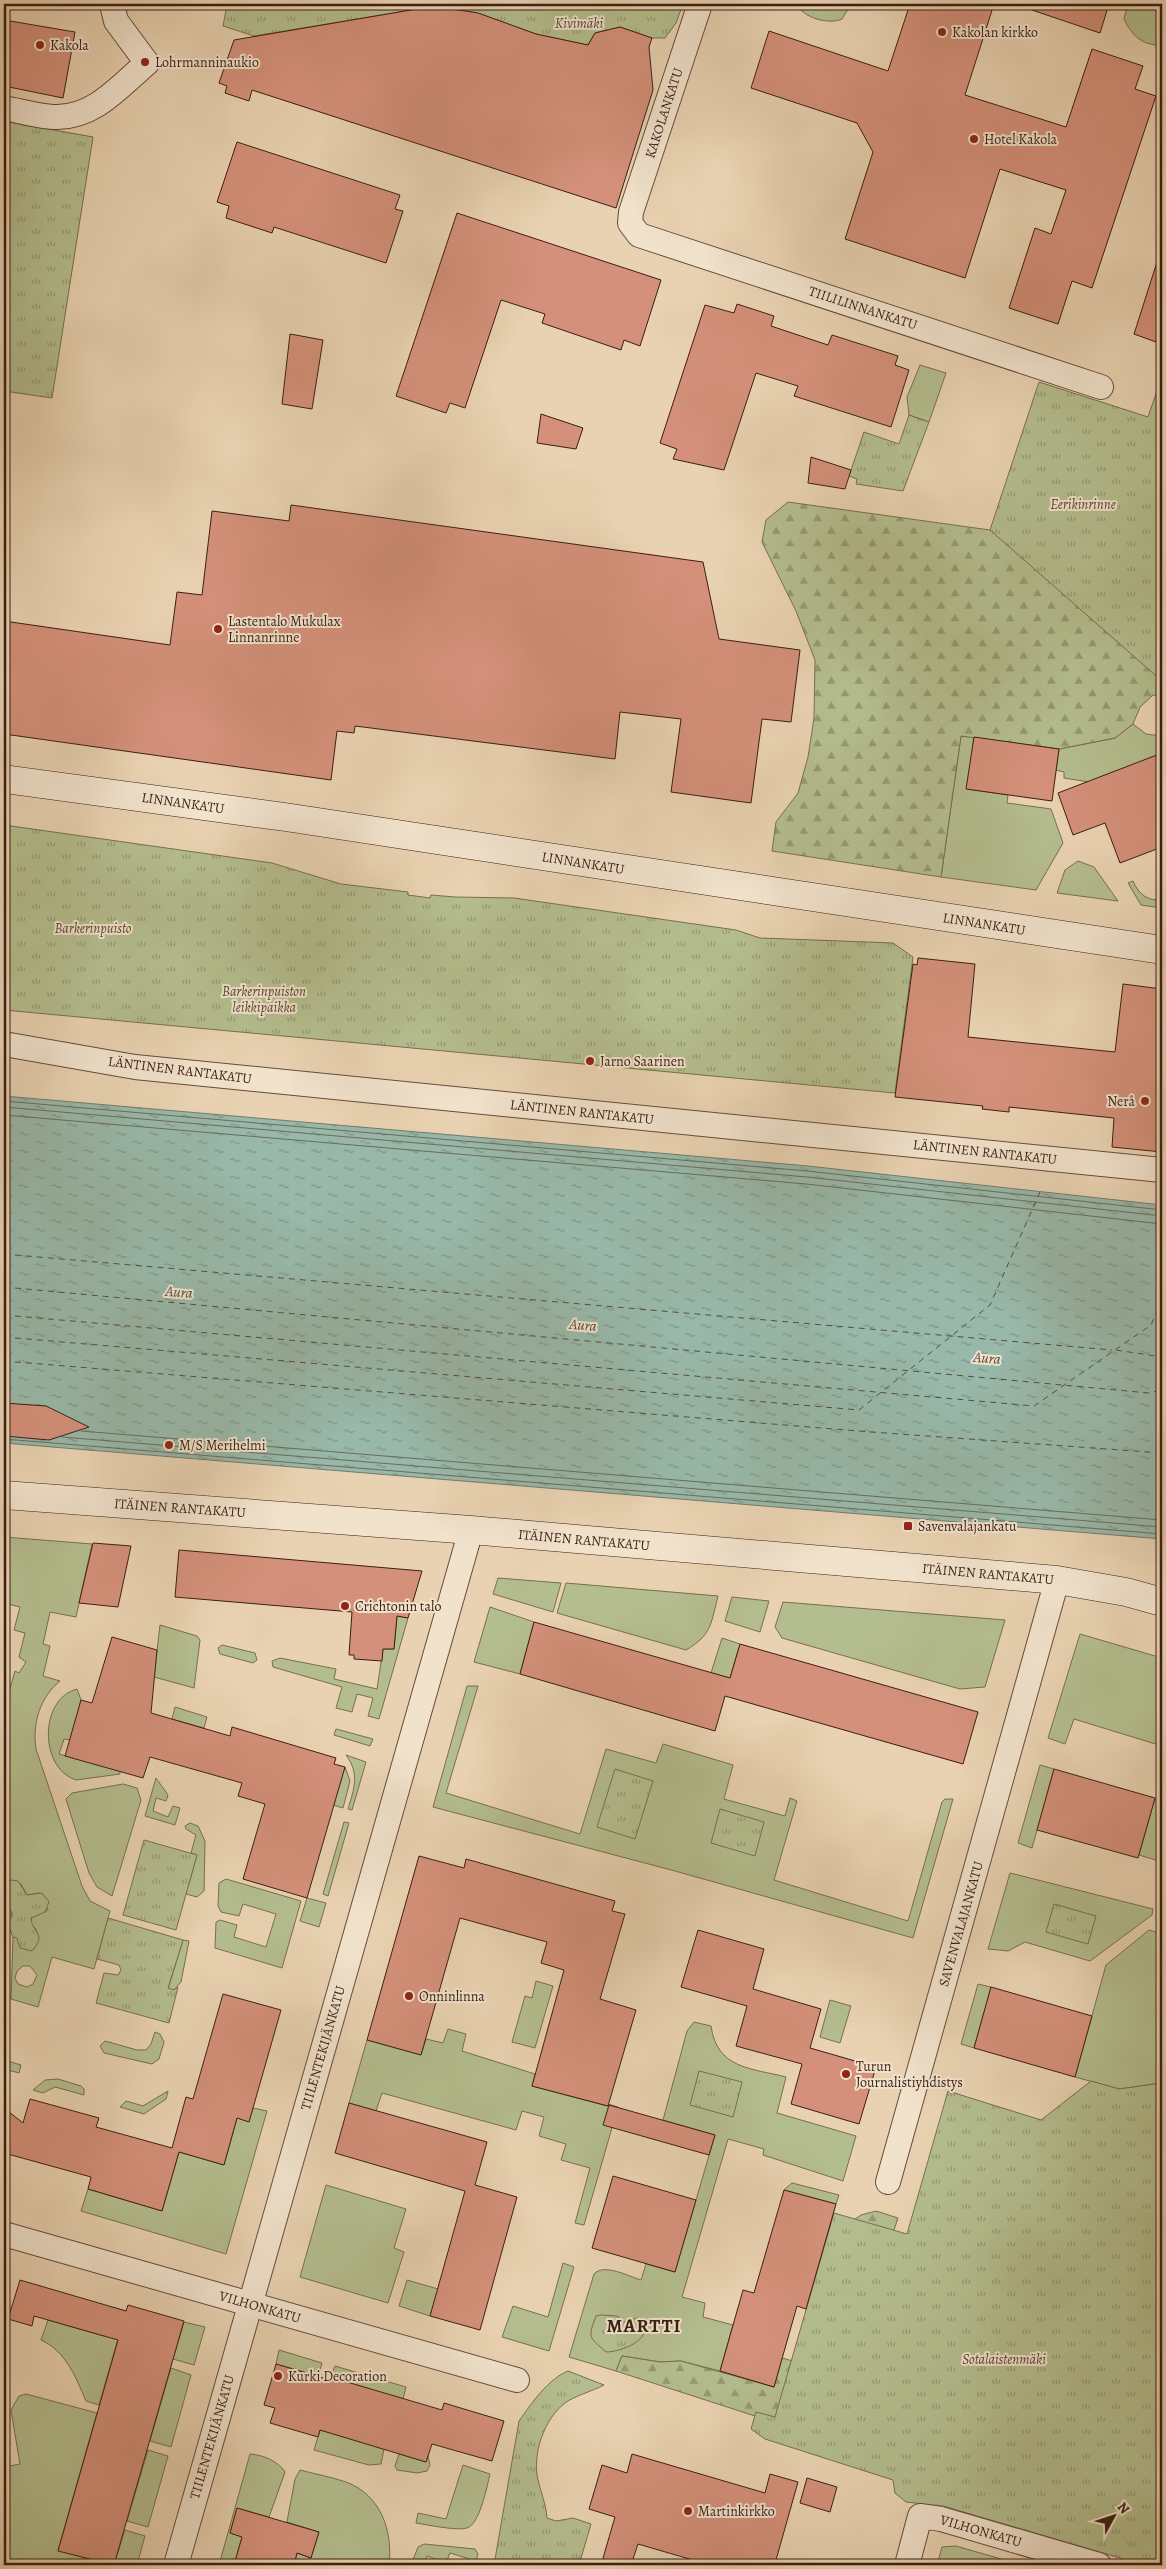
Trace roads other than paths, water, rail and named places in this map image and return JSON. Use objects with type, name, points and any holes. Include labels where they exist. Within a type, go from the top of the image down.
[{"type":"street","points":[[4,108],[55,117],[74,116],[102,102],[147,63],[116,20],[112,4]]},
{"type":"street","name":"KAKOLANKATU","points":[[630,223],[631,212],[700,4]]},
{"type":"street","name":"TIILILINNANKATU","points":[[630,223],[639,235],[1101,387]]},
{"type":"street","name":"LINNANKATU","points":[[4,779],[295,819],[1162,950]]},
{"type":"street","name":"LÄNTINEN RANTAKATU","points":[[4,1044],[135,1067],[1162,1170]]},
{"type":"street","name":"ITÄINEN RANTAKATU","points":[[4,1495],[471,1530],[1057,1580],[1126,1592],[1162,1602]]},
{"type":"street","name":"TIILENTEKIJÄNKATU","points":[[176,2565],[471,1530]]},
{"type":"street","name":"SAVENVALAJANKATU","points":[[888,2182],[1057,1580]]},
{"type":"street","name":"VILHONKATU","points":[[4,2234],[517,2380]]},
{"type":"street","name":"VILHONKATU","points":[[907,2565],[920,2516],[941,2519],[1084,2564]]},
{"type":"water","name":"Aura","points":[[4,1096],[808,1166],[1162,1205],[1162,1539],[4,1443]]},
{"type":"place","name":"Kakolan kirkko","points":[[942,32]]},
{"type":"place","name":"Kakola","points":[[40,45]]},
{"type":"place","name":"Lohrmanninaukio","points":[[145,62]]},
{"type":"place","name":"Hotel Kakola","points":[[974,139]]},
{"type":"place","name":"Lastentalo Mukulax Linnanrinne","points":[[218,629]]},
{"type":"place","name":"Jarno Saarinen","points":[[590,1061]]},
{"type":"place","name":"Nerå","points":[[1145,1101]]},
{"type":"place","name":"M/S Merihelmi","points":[[169,1445]]},
{"type":"place","name":"Savenvalajankatu","points":[[908,1526]]},
{"type":"place","name":"Crichtonin talo","points":[[345,1606]]},
{"type":"place","name":"Onninlinna","points":[[409,1996]]},
{"type":"place","name":"Turun Journalistiyhdistys","points":[[846,2074]]},
{"type":"place","name":"Kurki Decoration","points":[[278,2376]]},
{"type":"place","name":"Martinkirkko","points":[[688,2511]]},
{"type":"district","name":"MARTTI","points":[[644,2326]]},
{"type":"park label","name":"Kivimäki","points":[[579,23]]},
{"type":"park label","name":"Eerikinrinne","points":[[1083,504]]},
{"type":"park label","name":"Barkerinpuisto","points":[[93,928]]},
{"type":"park label","name":"Barkerinpuiston leikkipaikka","points":[[264,1000]]},
{"type":"park label","name":"Sotalaistenmäki","points":[[1004,2359]]}]
